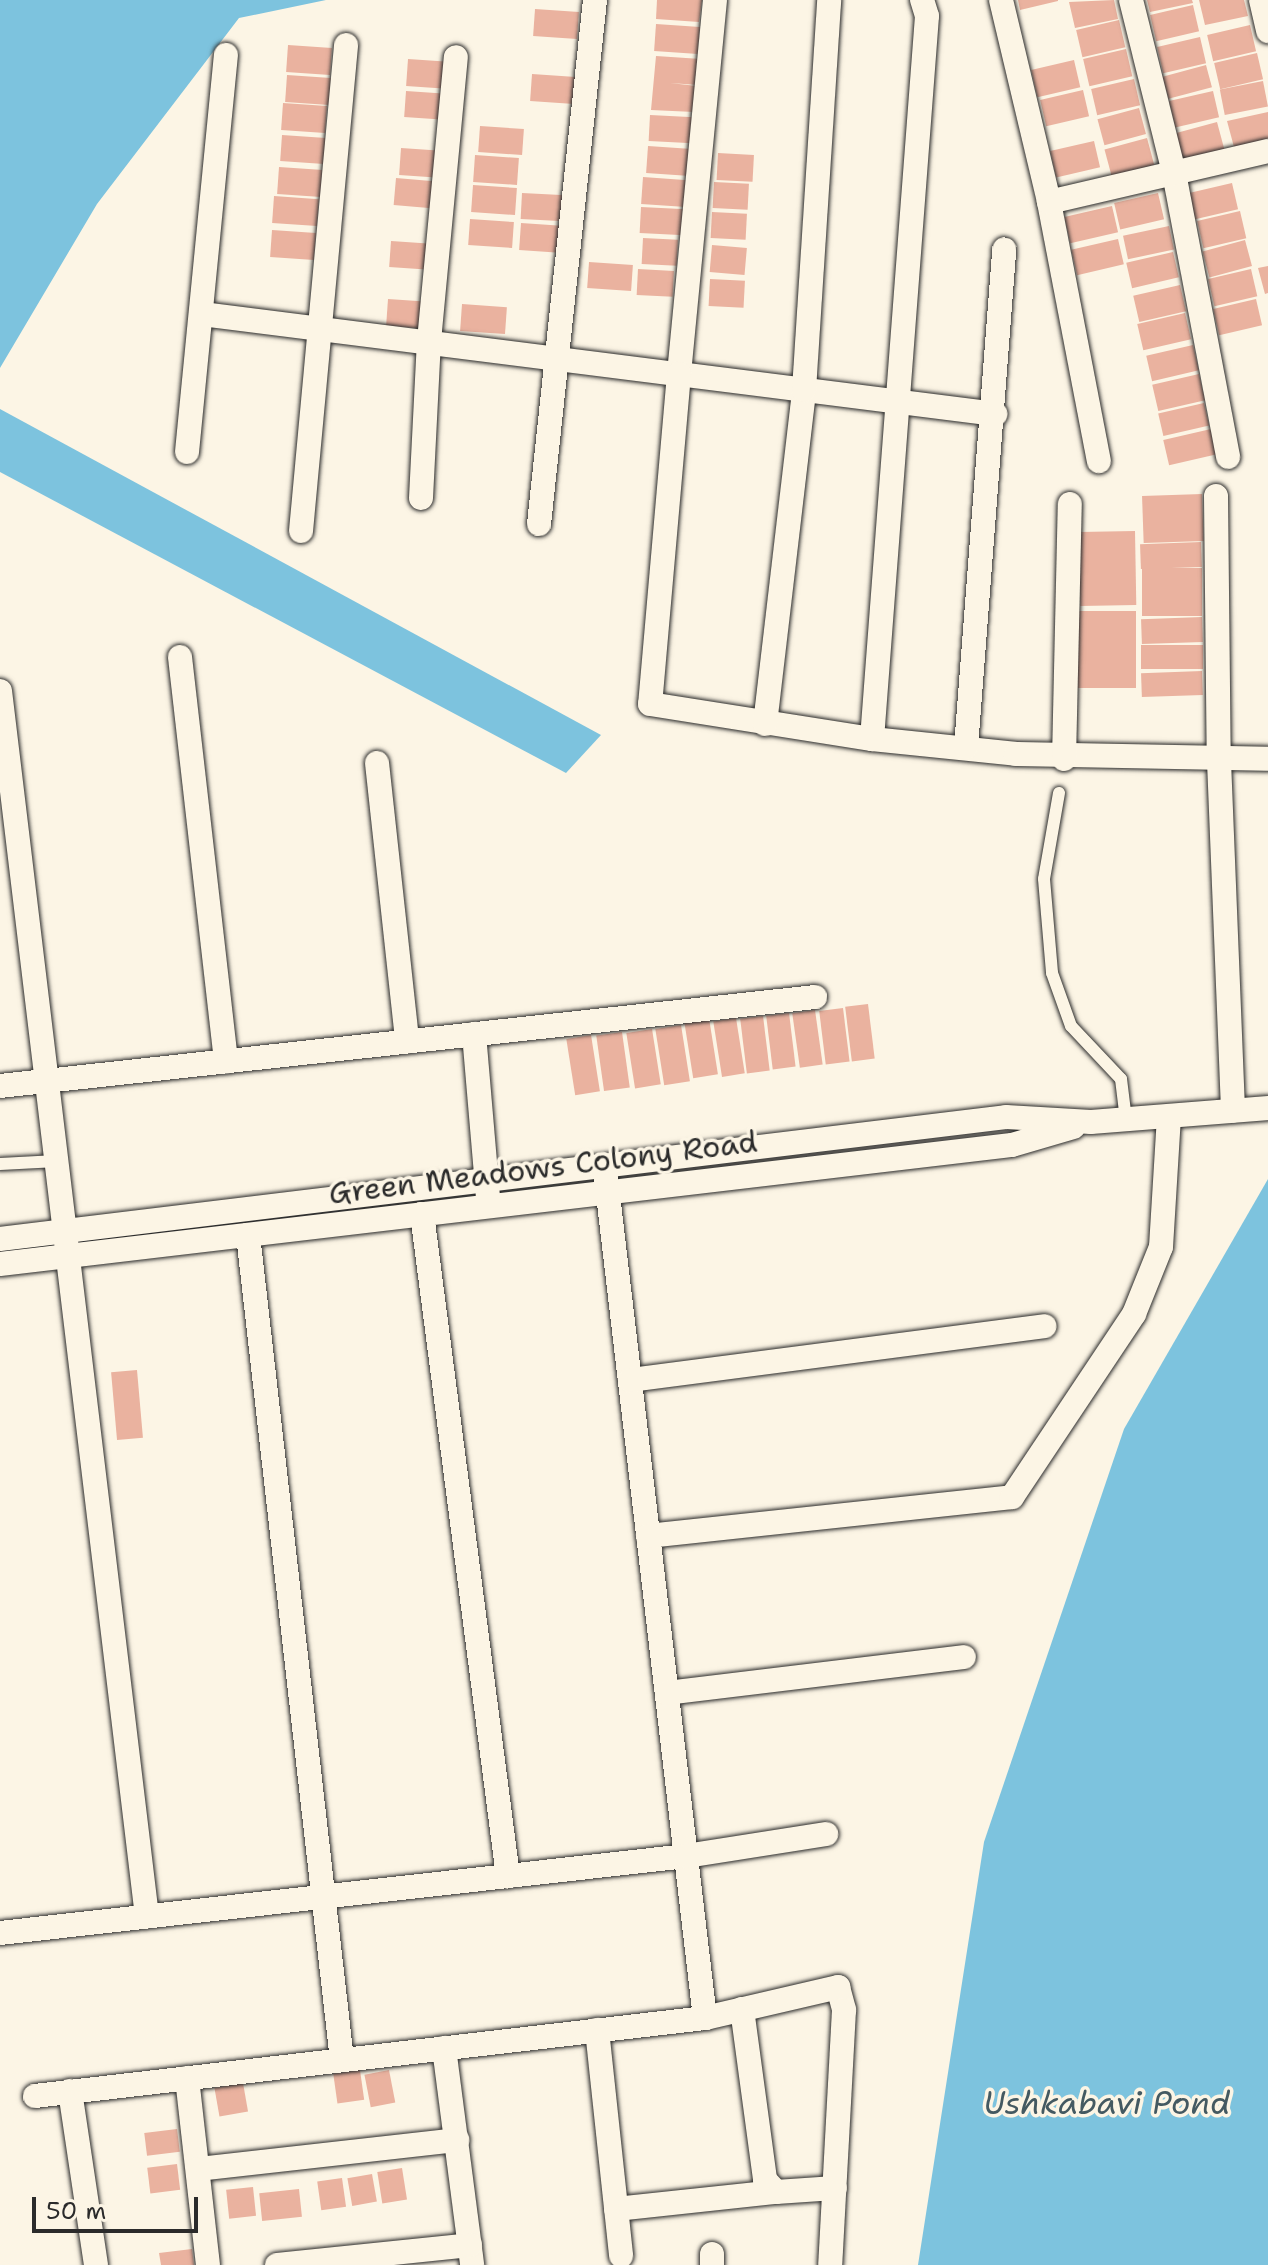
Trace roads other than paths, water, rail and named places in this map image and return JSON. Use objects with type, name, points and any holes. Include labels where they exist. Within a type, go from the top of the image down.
[{"type":"street","points":[[539,524],[553,356],[595,0]]},
{"type":"street","points":[[715,0],[650,704],[872,739],[1064,759],[1268,759]]},
{"type":"street","points":[[765,724],[804,390],[829,0]]},
{"type":"street","points":[[872,739],[927,16],[922,0]]},
{"type":"street","points":[[1001,0],[1049,202],[1099,461]]},
{"type":"street","points":[[1131,0],[1174,173],[1228,457]]},
{"type":"street","points":[[1261,0],[1268,31]]},
{"type":"street","points":[[301,531],[346,45]]},
{"type":"street","points":[[187,452],[226,55]]},
{"type":"street","points":[[421,498],[429,341],[456,57]]},
{"type":"street","points":[[1049,202],[1268,151]]},
{"type":"street","points":[[966,747],[995,414],[1004,249]]},
{"type":"street","points":[[202,314],[995,414]]},
{"type":"street","points":[[1216,496],[1219,761],[1233,1111]]},
{"type":"street","points":[[1064,759],[1070,504]]},
{"type":"street","points":[[180,657],[226,1061]]},
{"type":"street","points":[[0,691],[147,1916]]},
{"type":"street","points":[[377,763],[407,1041]]},
{"type":"street","points":[[0,1086],[815,997]]},
{"type":"street","points":[[474,1034],[489,1206]]},
{"type":"street","name":"Green Meadows Colony Road","points":[[0,1239],[1006,1117],[1091,1122],[1268,1108]]},
{"type":"street","points":[[648,1536],[1012,1497],[1140,1301],[1161,1247],[1169,1116]]},
{"type":"street","name":"Green Meadows Colony Road","points":[[0,1264],[1012,1145],[1091,1122]]},
{"type":"street","points":[[605,1165],[705,2018]]},
{"type":"street","points":[[422,1214],[508,1876]]},
{"type":"street","points":[[248,1235],[342,2060]]},
{"type":"street","points":[[630,1380],[1045,1326]]},
{"type":"street","points":[[667,1693],[964,1657]]},
{"type":"street","points":[[0,1933],[686,1856],[826,1834]]},
{"type":"street","points":[[35,2096],[705,2018],[838,1987],[844,2010],[830,2265]]},
{"type":"street","points":[[742,2009],[765,2180],[776,2192]]},
{"type":"street","points":[[597,2030],[621,2256]]},
{"type":"street","points":[[277,2265],[471,2255],[444,2048]]},
{"type":"street","points":[[187,2078],[208,2265]]},
{"type":"street","points":[[70,2091],[96,2265]]},
{"type":"street","points":[[198,2169],[457,2140]]},
{"type":"street","points":[[616,2209],[835,2188]]},
{"type":"lane","points":[[1059,793],[1044,879],[1052,973],[1071,1026],[1121,1079],[1126,1120]]},
{"type":"lane","points":[[0,1164],[57,1161]]},
{"type":"water","points":[[0,0],[326,0],[239,18],[97,204],[0,368]]},
{"type":"water","points":[[0,409],[601,735],[566,773],[0,472]]},
{"type":"water","name":"Ushkabavi Pond","points":[[1268,1179],[1268,2265],[918,2265],[984,1842],[1124,1429]]}]
